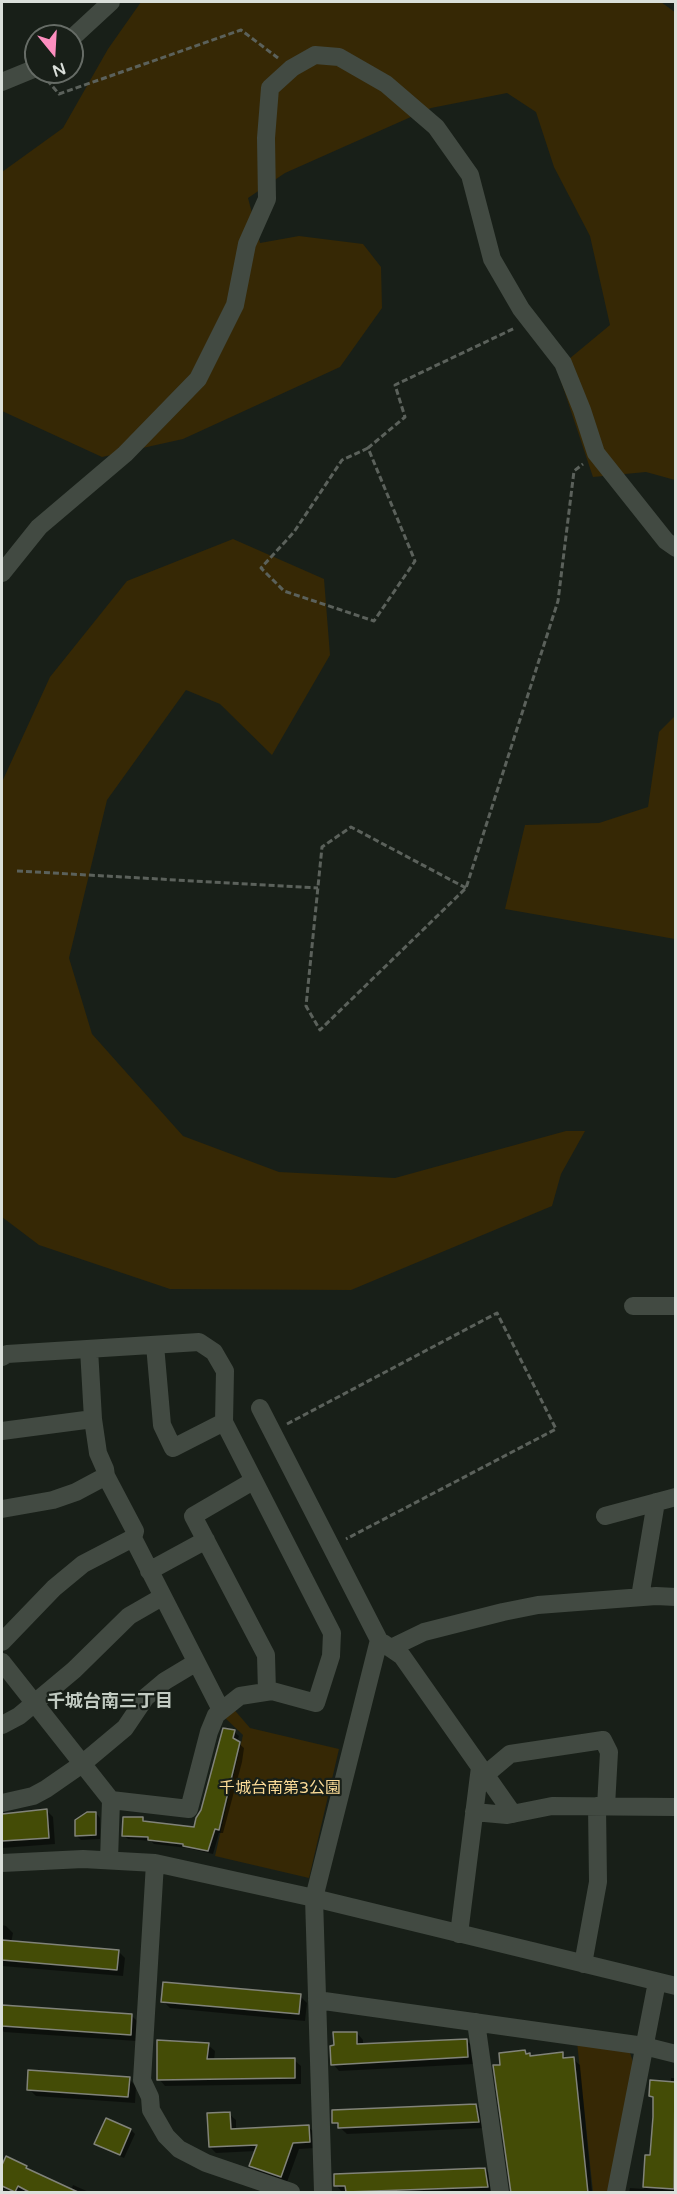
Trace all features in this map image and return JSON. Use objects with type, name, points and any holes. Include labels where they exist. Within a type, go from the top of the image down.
[{"type":"street","points":[[84,27],[111,2]]},
{"type":"street","points":[[2,573],[39,527],[124,454],[198,379],[234,305],[247,244],[267,199],[266,138],[270,88],[292,68],[315,55],[339,57],[386,84],[436,127],[470,175],[492,259],[521,309],[563,363],[596,453],[672,543]]},
{"type":"street","points":[[2,82],[24,77]]},
{"type":"street","points":[[633,1306],[675,1306]]},
{"type":"street","points":[[2,1357],[7,1354],[199,1342],[214,1352],[225,1371],[224,1422],[332,1633],[331,1656],[316,1703],[272,1691],[240,1696],[216,1715],[209,1732],[189,1809],[111,1800]]},
{"type":"street","points":[[155,1345],[162,1425],[173,1448],[224,1422]]},
{"type":"street","points":[[88,1349],[93,1419],[98,1453],[106,1476],[135,1531],[133,1538],[149,1571],[221,1710]]},
{"type":"street","points":[[260,1408],[331,1547],[385,1644],[402,1656],[513,1814]]},
{"type":"street","points":[[2,1431],[93,1419]]},
{"type":"street","points":[[2,1509],[53,1500],[76,1492],[106,1476]]},
{"type":"street","points":[[254,1481],[193,1516],[266,1655],[267,1692]]},
{"type":"street","points":[[605,1516],[675,1497]]},
{"type":"street","points":[[640,1597],[656,1502]]},
{"type":"street","points":[[2,1642],[54,1588],[83,1564],[133,1538]]},
{"type":"street","points":[[149,1571],[206,1540]]},
{"type":"street","points":[[2,1725],[19,1716],[74,1670],[129,1616],[162,1597]]},
{"type":"street","points":[[385,1644],[424,1632],[538,1605],[640,1597],[675,1597]]},
{"type":"street","points":[[323,2193],[314,1898],[385,1644]]},
{"type":"street","points":[[2,1662],[111,1800],[109,1860]]},
{"type":"street","points":[[2,1803],[33,1796],[82,1764],[125,1728],[146,1697],[165,1681],[195,1663]]},
{"type":"street","points":[[459,1934],[474,1812],[483,1771],[510,1754],[603,1740],[609,1752],[601,1806],[598,1882],[583,1964]]},
{"type":"street","points":[[474,1812],[513,1814],[552,1806],[675,1807]]},
{"type":"street","points":[[2,1863],[29,1860],[109,1860],[155,1863],[314,1898],[675,1986]]},
{"type":"street","points":[[155,1863],[142,2080],[150,2097],[151,2110],[166,2136],[179,2148],[206,2163],[291,2193]]},
{"type":"street","points":[[616,2193],[657,1982]]},
{"type":"street","points":[[317,2000],[644,2046],[675,2054]]},
{"type":"street","points":[[476,2022],[500,2193]]},
{"type":"path","points":[[50,84],[58,94],[241,30],[292,68]]},
{"type":"path","points":[[368,448],[415,561],[374,621],[284,591],[261,568],[294,532],[342,460],[368,448],[405,417],[395,385],[530,321]]},
{"type":"path","points":[[466,888],[351,827],[322,847],[306,1006],[320,1030],[466,888],[558,601],[574,471],[596,453]]},
{"type":"path","points":[[17,871],[318,888]]},
{"type":"path","points":[[272,1432],[498,1313],[556,1429],[331,1547]]},
{"type":"green space","points":[[141,2],[661,2],[676,13],[675,480],[646,472],[593,477],[557,369],[610,325],[590,236],[554,167],[536,112],[507,93],[431,108],[285,173],[248,198],[260,243],[299,236],[363,244],[381,267],[382,308],[340,367],[183,439],[102,457],[2,411],[2,172],[63,128],[108,49]]},
{"type":"green space","points":[[233,539],[324,579],[330,655],[272,755],[220,704],[186,690],[107,800],[69,958],[92,1034],[183,1136],[279,1172],[395,1178],[566,1131],[585,1131],[561,1174],[552,1206],[351,1290],[170,1289],[39,1245],[2,1217],[2,782],[50,677],[127,581]]},
{"type":"green space","points":[[675,716],[675,939],[505,909],[525,825],[599,823],[648,807],[659,732]]},
{"type":"green space","name":"千城台南第3公園","points":[[231,1706],[250,1728],[339,1749],[309,1878],[215,1856],[243,1735],[222,1715]]},
{"type":"green space","points":[[577,2042],[629,2050],[633,2062],[608,2192],[593,2192]]},
{"type":"building","points":[[223,1728],[235,1730],[233,1738],[240,1742],[219,1830],[215,1829],[208,1851],[183,1846],[183,1844],[148,1840],[148,1837],[122,1836],[123,1817],[143,1817],[143,1821],[194,1827],[201,1810]]},
{"type":"building","points":[[47,1809],[49,1838],[2,1841],[2,1814]]},
{"type":"building","points":[[87,1812],[96,1812],[96,1835],[75,1836],[75,1820]]},
{"type":"building","points":[[2,1940],[119,1950],[117,1970],[2,1960]]},
{"type":"building","points":[[163,1982],[301,1994],[299,2014],[161,2002]]},
{"type":"building","points":[[2,2005],[132,2014],[131,2035],[2,2026]]},
{"type":"building","points":[[333,2032],[357,2032],[357,2044],[467,2039],[468,2057],[331,2065],[330,2046],[334,2045]]},
{"type":"building","points":[[157,2040],[209,2043],[207,2059],[295,2058],[295,2078],[157,2080]]},
{"type":"building","points":[[525,2050],[526,2054],[530,2053],[530,2056],[563,2052],[563,2058],[574,2057],[588,2193],[511,2193],[493,2065],[500,2065],[499,2053]]},
{"type":"building","points":[[28,2070],[130,2077],[128,2097],[27,2090]]},
{"type":"building","points":[[650,2080],[675,2082],[674,2189],[643,2187],[645,2155],[650,2155],[653,2117],[653,2097],[649,2096]]},
{"type":"building","points":[[476,2104],[479,2122],[338,2128],[338,2123],[332,2123],[332,2110]]},
{"type":"building","points":[[230,2112],[231,2129],[309,2125],[310,2142],[293,2143],[281,2177],[249,2166],[257,2145],[209,2147],[207,2113]]},
{"type":"building","points":[[106,2118],[131,2129],[120,2155],[94,2144]]},
{"type":"building","points":[[6,2156],[80,2193],[31,2193],[18,2186],[15,2192],[2,2186],[2,2165]]},
{"type":"building","points":[[485,2168],[488,2187],[346,2192],[345,2186],[334,2186],[334,2174]]},
{"type":"district","name":"千城台南三丁目","points":[[110,1702]]}]
